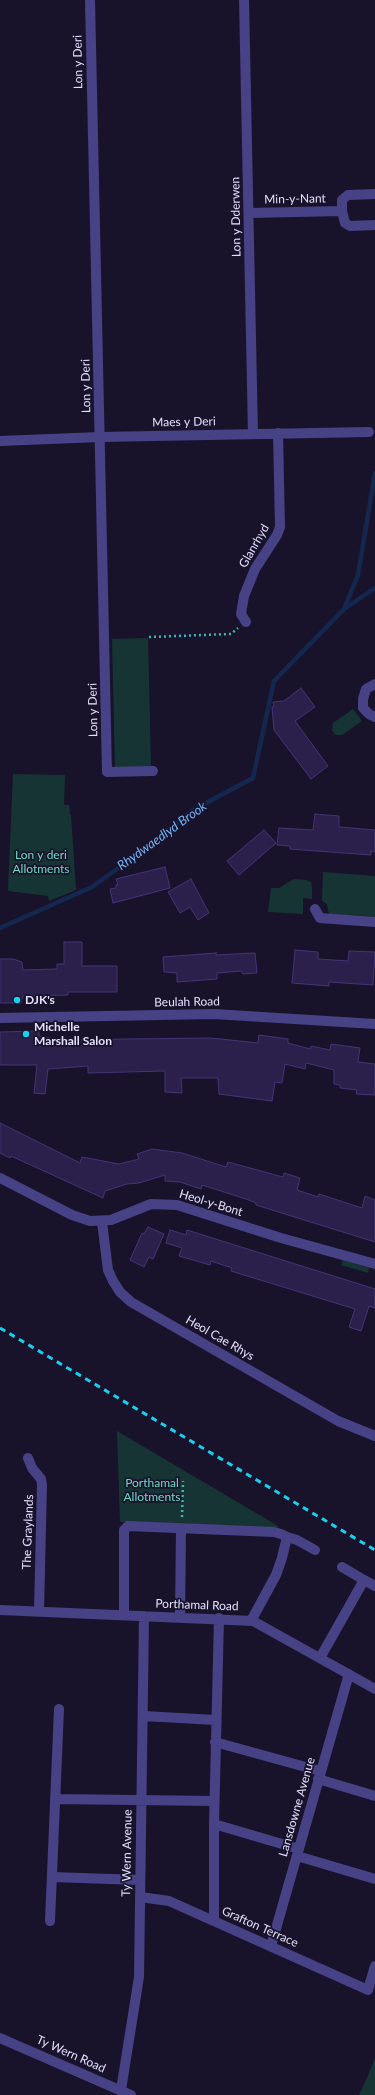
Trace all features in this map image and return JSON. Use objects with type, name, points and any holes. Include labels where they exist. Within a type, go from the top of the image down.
[{"type":"street","name":"Lon y Deri","points":[[90,0],[107,772],[153,770]]},
{"type":"street","name":"Lon y Dderwen","points":[[244,0],[253,434]]},
{"type":"street","name":"Min-y-Nant","points":[[375,194],[348,195],[342,200],[342,211],[345,223],[350,226],[375,225]]},
{"type":"street","name":"Min-y-Nant","points":[[249,213],[342,211]]},
{"type":"street","name":"Maes y Deri","points":[[0,441],[100,437],[369,432]]},
{"type":"street","name":"Glanrhyd","points":[[246,622],[241,614],[244,596],[255,569],[277,535],[280,527],[278,433]]},
{"type":"street","points":[[375,684],[366,689],[363,699],[363,708],[375,717]]},
{"type":"street","points":[[315,908],[320,918],[375,922]]},
{"type":"street","name":"Beulah Road","points":[[0,1018],[221,1014],[375,1024]]},
{"type":"street","name":"Heol-y-Bont","points":[[0,1178],[81,1219],[102,1222],[111,1220],[151,1204],[176,1205],[281,1238],[375,1264]]},
{"type":"street","name":"Heol Cae Rhys","points":[[102,1222],[108,1270],[120,1292],[131,1302],[338,1421],[375,1436]]},
{"type":"street","name":"The Graylands","points":[[28,1458],[32,1468],[41,1479],[42,1485],[39,1611]]},
{"type":"street","points":[[124,1615],[124,1530],[128,1526],[274,1532],[296,1540],[316,1550]]},
{"type":"street","points":[[180,1617],[181,1529]]},
{"type":"street","points":[[251,1621],[276,1575],[287,1537]]},
{"type":"street","points":[[342,1567],[375,1586]]},
{"type":"street","points":[[320,1658],[364,1580]]},
{"type":"street","name":"Porthamal Road","points":[[0,1610],[219,1618],[251,1621],[375,1689]]},
{"type":"street","name":"Ty Wern Avenue","points":[[121,2090],[138,1988],[144,1616]]},
{"type":"street","points":[[214,1921],[214,1801],[219,1618]]},
{"type":"street","name":"Lansdowne Avenue","points":[[271,1946],[349,1674]]},
{"type":"street","points":[[50,1921],[59,1709]]},
{"type":"street","points":[[143,1716],[216,1720]]},
{"type":"street","points":[[216,1742],[319,1775],[375,1796]]},
{"type":"street","points":[[55,1799],[214,1801]]},
{"type":"street","points":[[214,1824],[375,1879]]},
{"type":"street","points":[[52,1876],[140,1880]]},
{"type":"street","name":"Grafton Terrace","points":[[140,1897],[170,1901],[368,1990],[375,1966]]},
{"type":"street","name":"Ty Wern Road","points":[[0,2038],[132,2095]]},
{"type":"path","points":[[149,637],[231,634],[246,622]]},
{"type":"path","points":[[181,1529],[183,1481]]},
{"type":"green space","points":[[148,638],[151,766],[115,768],[112,639]]},
{"type":"green space","points":[[353,709],[362,721],[342,735],[335,735],[332,730],[333,723]]},
{"type":"green space","name":"Lon y deri Allotments","points":[[13,774],[65,775],[64,805],[69,805],[71,815],[76,890],[49,901],[48,896],[8,891]]},
{"type":"green space","points":[[323,872],[375,876],[375,917],[329,914],[327,904],[322,901]]},
{"type":"green space","points":[[294,879],[311,882],[312,899],[303,898],[303,914],[268,912],[271,888],[279,888]]},
{"type":"green space","points":[[343,1260],[369,1268],[368,1273],[341,1265]]},
{"type":"green space","name":"Porthamal Allotments","points":[[117,1431],[278,1526],[277,1528],[120,1522]]},
{"type":"green space","points":[[375,2058],[375,2095],[359,2095],[366,2080]]},
{"type":"building","points":[[301,688],[315,707],[295,721],[328,766],[311,779],[274,730],[273,702],[284,701]]},
{"type":"building","points":[[315,814],[339,816],[339,827],[375,830],[375,852],[371,851],[371,855],[290,849],[290,846],[277,845],[279,828],[313,830]]},
{"type":"building","points":[[264,830],[276,843],[239,875],[227,861]]},
{"type":"building","points":[[165,867],[170,888],[113,903],[110,889],[116,888],[116,885],[118,885],[116,879]]},
{"type":"building","points":[[191,879],[209,913],[198,920],[190,907],[180,913],[168,892]]},
{"type":"building","points":[[64,942],[82,942],[82,966],[117,966],[117,992],[68,992],[68,995],[23,996],[21,1003],[0,1003],[0,959],[13,959],[22,962],[23,970],[57,969],[57,964],[64,964]]},
{"type":"building","points":[[295,950],[318,952],[318,959],[348,961],[349,951],[375,952],[373,985],[329,982],[329,986],[292,983]]},
{"type":"building","points":[[216,953],[216,955],[255,953],[257,973],[243,974],[241,971],[217,973],[217,979],[177,982],[177,973],[164,972],[163,957]]},
{"type":"building","points":[[39,1031],[39,1036],[51,1038],[50,1040],[211,1038],[258,1043],[259,1035],[288,1039],[288,1043],[310,1049],[311,1046],[330,1050],[331,1044],[360,1048],[358,1062],[375,1064],[375,1095],[356,1094],[357,1090],[340,1088],[340,1085],[334,1084],[334,1070],[306,1063],[305,1069],[285,1064],[282,1083],[275,1082],[272,1101],[219,1094],[218,1078],[181,1078],[182,1093],[165,1092],[165,1071],[88,1073],[88,1066],[48,1069],[45,1094],[34,1093],[37,1065],[0,1065],[0,1032]]},
{"type":"building","points":[[0,1123],[80,1163],[82,1157],[119,1164],[139,1159],[137,1154],[152,1149],[182,1153],[226,1167],[228,1162],[283,1177],[284,1173],[300,1178],[297,1190],[318,1197],[319,1194],[362,1208],[365,1196],[375,1200],[375,1242],[256,1205],[256,1203],[246,1199],[202,1185],[201,1189],[180,1182],[165,1181],[165,1175],[105,1191],[103,1198],[11,1156],[10,1158],[0,1153]]},
{"type":"building","points":[[148,1227],[164,1234],[153,1259],[149,1257],[144,1267],[130,1260],[142,1233],[144,1234]]},
{"type":"building","points":[[170,1230],[186,1235],[187,1230],[375,1289],[375,1308],[369,1306],[361,1331],[349,1327],[355,1309],[231,1271],[232,1268],[211,1261],[210,1265],[179,1256],[182,1248],[166,1243]]},
{"type":"waterway","name":"Rhydwaedlyd Brook","points":[[0,928],[92,887],[160,838],[193,810],[253,778],[274,681],[344,609],[358,575],[375,473]]},
{"type":"waterway","name":"Rhydwaedlyd Brook","points":[[344,609],[375,588]]},
{"type":"railway","points":[[0,1328],[375,1550]]},
{"type":"place","name":"DJK's","points":[[17,1000]]},
{"type":"place","name":"Michelle Marshall Salon","points":[[26,1034]]}]
